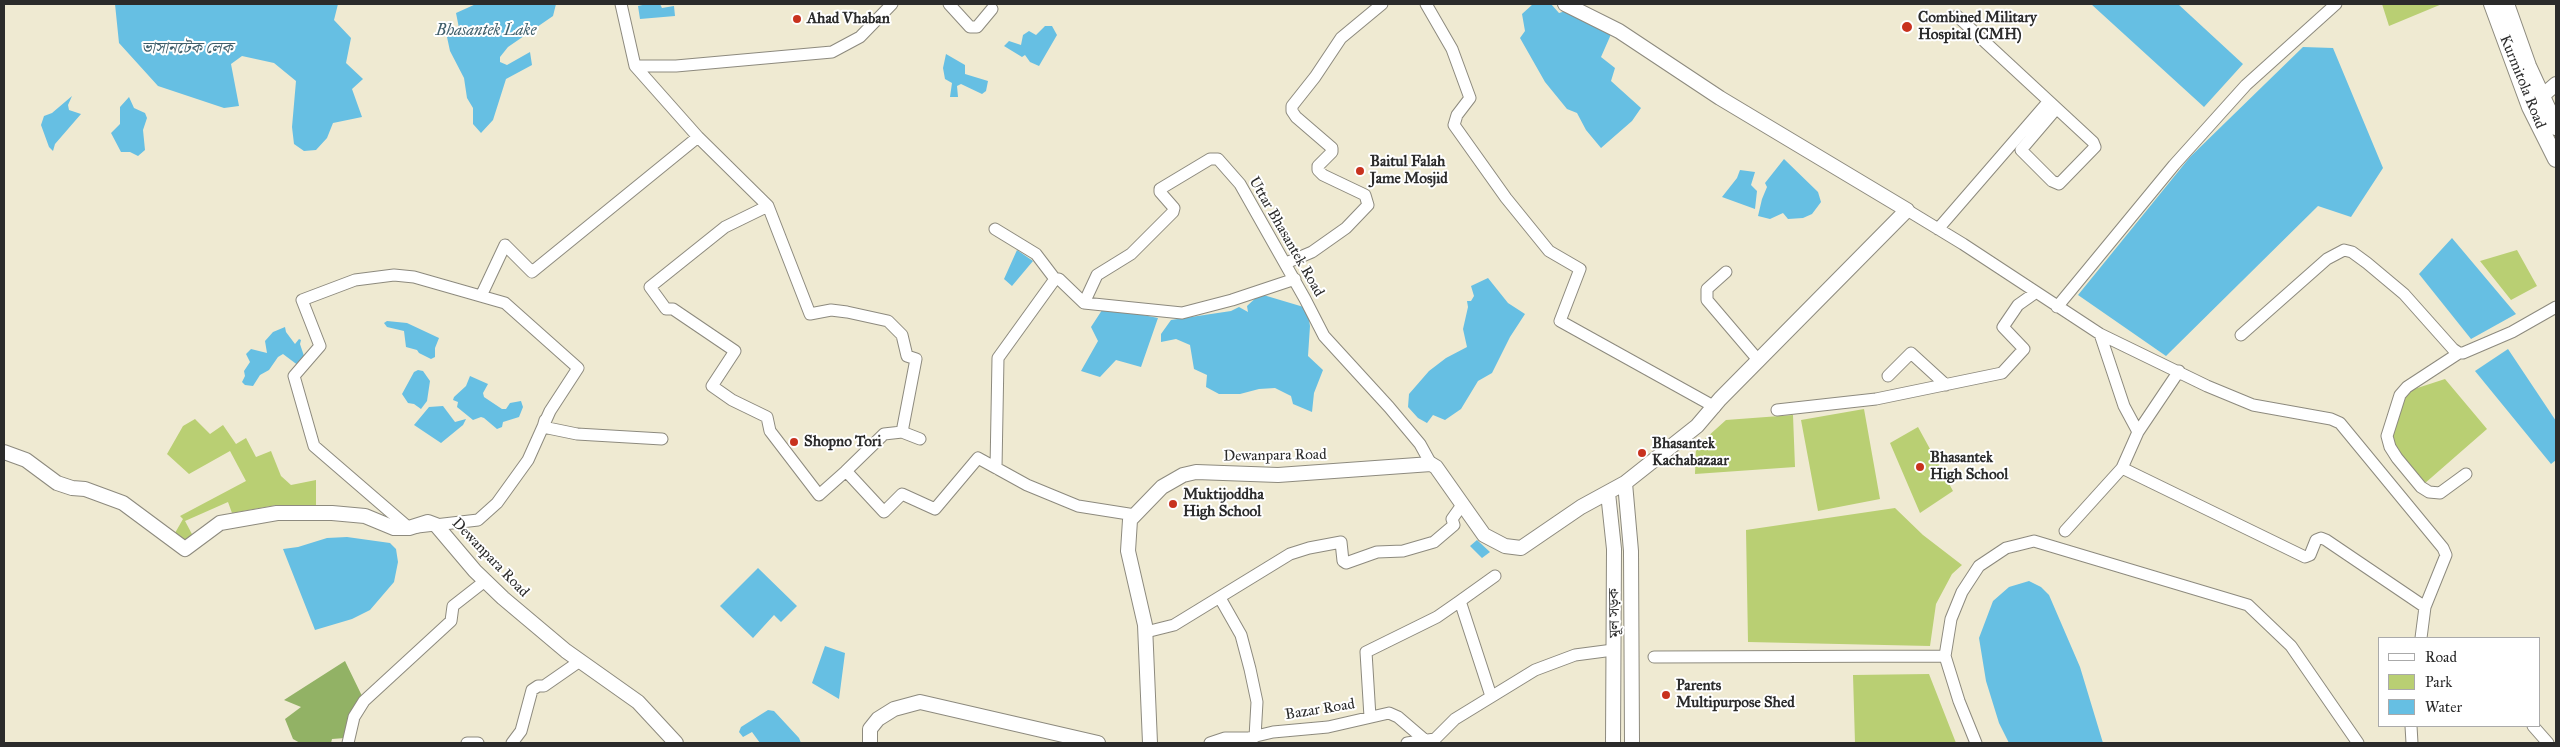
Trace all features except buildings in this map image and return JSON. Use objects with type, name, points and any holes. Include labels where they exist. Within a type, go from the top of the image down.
[{"type":"main road","name":"Kurmitola Road","points":[[2492,4],[2536,102],[2556,159]]},
{"type":"main road","name":"Kurmitola Road","points":[[2506,4],[2528,66],[2536,102],[2556,127]]},
{"type":"street","points":[[621,4],[635,66],[698,137],[768,206],[810,314],[831,310],[888,321],[902,335],[907,356],[916,359],[902,432]]},
{"type":"street","points":[[635,66],[676,66],[832,52],[860,37],[892,4]]},
{"type":"street","points":[[949,4],[970,27],[976,27],[992,9]]},
{"type":"street","points":[[1286,263],[1312,252],[1350,225],[1368,205],[1365,195],[1323,175],[1318,170],[1318,166],[1332,152],[1332,148],[1296,117],[1292,111],[1292,106],[1315,78],[1341,38],[1382,4]]},
{"type":"street","points":[[1426,4],[1452,49],[1470,98],[1457,115],[1454,125],[1506,198],[1549,251],[1580,269],[1560,321],[1715,407]]},
{"type":"street","points":[[1565,4],[1619,32],[1720,98],[1938,229],[2100,334],[2207,386],[2253,405],[2331,419],[2340,423],[2443,548],[2446,555],[2425,608],[2421,637]]},
{"type":"street","points":[[2057,307],[2174,165],[2246,85],[2336,4]]},
{"type":"street","points":[[1957,16],[2093,142],[2095,147],[2059,184],[2052,181],[2021,150],[2052,105]]},
{"type":"street","points":[[2536,102],[2556,84]]},
{"type":"street","points":[[1938,229],[2052,105]]},
{"type":"street","points":[[482,296],[505,245],[532,272],[698,137]]},
{"type":"street","name":"Uttar Bhasantek Road","points":[[1084,303],[1097,275],[1131,254],[1173,212],[1174,208],[1160,190],[1210,159],[1218,159],[1240,184],[1295,279],[1324,336],[1420,444],[1431,464]]},
{"type":"street","points":[[768,206],[726,227],[650,286],[666,309],[674,309],[735,351],[712,386],[732,400],[767,416],[770,431],[819,495],[884,434],[902,432],[920,439]]},
{"type":"street","points":[[1431,464],[1436,467],[1484,535],[1505,546],[1521,548],[1581,508],[1625,483],[1697,426],[1720,399],[1907,210]]},
{"type":"street","points":[[995,229],[1036,254],[1055,279],[1059,279],[1084,303],[1182,313],[1232,300],[1295,279]]},
{"type":"street","points":[[2241,335],[2327,259],[2344,250],[2360,258],[2404,294],[2453,349],[2459,353]]},
{"type":"street","points":[[1726,272],[1707,290],[1707,300],[1759,361]]},
{"type":"street","points":[[409,528],[314,446],[294,376],[320,346],[302,300],[355,280],[394,274],[414,276],[505,303],[578,368],[545,420],[528,460],[497,503],[478,520],[435,525]]},
{"type":"street","points":[[996,468],[998,358],[1055,279]]},
{"type":"street","points":[[1777,410],[1876,399],[2002,373],[2024,349],[2003,327],[2018,306],[2035,293]]},
{"type":"street","points":[[2466,474],[2440,493],[2429,492],[2421,487],[2397,458],[2390,447],[2387,436],[2400,395],[2407,386],[2459,353],[2512,332],[2556,307]]},
{"type":"street","points":[[2100,334],[2124,406],[2138,432]]},
{"type":"street","points":[[1888,376],[1911,352],[1946,385]]},
{"type":"street","points":[[2064,531],[2122,468],[2138,432],[2179,371]]},
{"type":"street","points":[[545,420],[543,427],[577,434],[662,440]]},
{"type":"street","name":"Dewanpara Road","points":[[4,452],[26,460],[57,483],[72,488],[85,488],[123,503],[185,549],[220,523],[277,513],[332,512],[365,516],[394,528],[409,528],[428,522],[435,525],[485,581],[503,598],[580,661],[638,702],[676,743]]},
{"type":"street","points":[[846,471],[884,512],[902,494],[935,510],[978,458],[1027,485],[1078,506],[1135,515]]},
{"type":"street","name":"Dewanpara Road","points":[[1150,743],[1146,632],[1128,551],[1130,520],[1162,487],[1183,475],[1196,472],[1278,475],[1431,464]]},
{"type":"street","points":[[2122,468],[2305,557],[2310,555],[2316,540],[2321,538],[2326,540],[2382,581],[2425,608]]},
{"type":"street","name":"মূল সড়ক","points":[[1625,483],[1631,552],[1632,743]]},
{"type":"street","name":"মূল সড়ক","points":[[1608,492],[1614,549],[1613,743]]},
{"type":"street","points":[[1146,632],[1174,625],[1290,554],[1309,548],[1341,542],[1343,561],[1346,563],[1377,552],[1404,551],[1434,542],[1454,525],[1452,519],[1462,505]]},
{"type":"street","points":[[1976,743],[1958,701],[1945,656],[1951,619],[1962,592],[1979,566],[2006,548],[2034,541],[2248,605],[2291,646],[2358,743]]},
{"type":"street","points":[[1370,717],[1366,652],[1437,617],[1495,576]]},
{"type":"street","points":[[348,743],[354,717],[364,701],[451,621],[453,606],[485,581]]},
{"type":"street","points":[[1220,598],[1241,635],[1250,669],[1257,702],[1255,737]]},
{"type":"street","points":[[1460,602],[1491,696]]},
{"type":"street","points":[[1407,743],[1432,741],[1455,719],[1535,670],[1562,658],[1590,651],[1613,650]]},
{"type":"street","points":[[1654,658],[1945,656]]},
{"type":"street","points":[[512,743],[521,731],[532,690],[538,686],[544,686],[580,661]]},
{"type":"street","points":[[870,743],[870,729],[878,719],[894,709],[920,702],[1098,743]]},
{"type":"street","name":"Bazar Road","points":[[1210,743],[1225,738],[1255,737],[1328,727],[1389,713],[1398,717],[1432,741]]},
{"type":"street","points":[[2411,727],[2412,743]]},
{"type":"street","points":[[2534,727],[2548,743]]},
{"type":"street","points":[[467,743],[478,743]]},
{"type":"green space","points":[[2382,4],[2442,4],[2389,26]]},
{"type":"green space","points":[[2517,250],[2537,286],[2511,300],[2480,261]]},
{"type":"green space","points":[[2445,379],[2487,429],[2424,484],[2390,447],[2402,393]]},
{"type":"green space","points":[[1864,409],[1880,499],[1818,511],[1801,420]]},
{"type":"green space","points":[[1793,415],[1795,467],[1695,474],[1696,447],[1726,420]]},
{"type":"green space","points":[[195,419],[210,434],[223,425],[236,444],[246,438],[256,457],[271,451],[281,476],[291,485],[316,480],[316,505],[277,505],[232,513],[228,502],[185,521],[193,536],[185,541],[175,533],[183,519],[180,516],[246,481],[230,451],[189,474],[167,454],[183,426]]},
{"type":"green space","name":"Bhasantek High School","points":[[1918,427],[1953,491],[1920,513],[1890,443]]},
{"type":"green space","points":[[1895,508],[1923,535],[1962,565],[1952,574],[1936,604],[1930,646],[1748,642],[1746,530]]},
{"type":"green space","points":[[345,661],[362,696],[345,738],[332,739],[331,743],[300,743],[293,739],[285,719],[301,707],[284,700]]},
{"type":"green space","points":[[1929,674],[1956,743],[1855,743],[1853,675]]},
{"type":"water","name":"ভাসানটেক লেক","points":[[115,4],[338,4],[334,20],[351,38],[346,63],[363,79],[352,89],[362,117],[333,123],[327,138],[316,150],[304,151],[294,144],[292,127],[296,81],[274,63],[242,56],[231,64],[239,106],[224,108],[158,86],[119,43]]},
{"type":"water","name":"Bhasantek Lake","points":[[476,4],[556,4],[553,16],[508,47],[500,57],[500,62],[507,65],[530,52],[532,65],[506,79],[493,120],[481,133],[473,124],[473,108],[467,98],[464,78],[450,51],[447,37],[459,28],[456,13]]},
{"type":"water","points":[[660,4],[662,8],[674,6],[675,16],[640,19],[638,6]]},
{"type":"water","points":[[1533,4],[1551,4],[1559,13],[1569,10],[1612,32],[1601,57],[1615,68],[1611,81],[1641,108],[1632,121],[1601,148],[1586,130],[1577,113],[1567,109],[1545,82],[1520,38],[1525,31],[1522,14]]},
{"type":"water","points":[[2091,4],[2178,4],[2243,64],[2204,107]]},
{"type":"water","points":[[1045,26],[1052,26],[1057,35],[1039,66],[1030,62],[1025,55],[1022,57],[1004,46],[1009,41],[1021,45],[1023,35],[1029,31],[1036,35]]},
{"type":"water","points":[[2303,47],[2333,48],[2383,168],[2351,217],[2318,206],[2166,356],[2078,295],[2190,157]]},
{"type":"water","points":[[946,54],[965,65],[965,74],[988,81],[986,91],[982,94],[961,84],[957,86],[958,97],[950,97],[952,83],[945,79],[943,68]]},
{"type":"water","points":[[72,96],[68,105],[69,110],[81,114],[55,144],[53,151],[49,147],[41,125],[44,116],[52,113]]},
{"type":"water","points":[[129,97],[134,108],[145,113],[147,118],[143,130],[145,150],[138,156],[130,152],[121,152],[111,133],[120,124],[120,107]]},
{"type":"water","points":[[1784,159],[1818,192],[1821,202],[1812,214],[1803,218],[1788,219],[1783,213],[1770,219],[1758,216],[1767,187],[1765,183]]},
{"type":"water","points":[[1740,170],[1755,172],[1751,185],[1757,191],[1755,209],[1722,197],[1737,178]]},
{"type":"water","points":[[2452,238],[2516,314],[2471,339],[2419,274]]},
{"type":"water","points":[[1017,250],[1033,261],[1012,286],[1004,279]]},
{"type":"water","points":[[1488,278],[1508,303],[1525,314],[1510,337],[1492,373],[1478,381],[1461,409],[1445,420],[1433,415],[1427,423],[1418,418],[1408,407],[1409,394],[1429,371],[1446,358],[1467,347],[1463,329],[1468,307],[1467,301],[1471,301],[1474,296],[1471,286]]},
{"type":"water","points":[[1260,294],[1307,308],[1310,326],[1308,356],[1323,370],[1314,393],[1312,412],[1293,404],[1291,396],[1275,388],[1259,389],[1240,394],[1219,394],[1206,387],[1207,375],[1194,369],[1190,345],[1176,339],[1161,342],[1161,334],[1171,320],[1231,311],[1239,307],[1248,312],[1247,306]]},
{"type":"water","points":[[1104,307],[1158,318],[1141,367],[1116,360],[1100,377],[1081,371],[1098,341],[1091,327]]},
{"type":"water","points":[[387,321],[407,323],[439,338],[435,348],[435,357],[431,359],[417,350],[406,347],[404,331],[387,327],[384,323]]},
{"type":"water","points":[[285,327],[286,332],[295,344],[299,339],[301,340],[300,344],[304,356],[299,366],[283,354],[278,357],[269,370],[260,375],[253,386],[245,385],[242,382],[245,376],[244,371],[250,362],[246,354],[251,349],[267,353],[265,341],[273,332]]},
{"type":"water","points":[[2508,349],[2556,421],[2556,460],[2551,464],[2475,371]]},
{"type":"water","points":[[418,370],[423,371],[430,381],[427,401],[421,409],[414,404],[408,403],[402,394],[414,372]]},
{"type":"water","points":[[470,376],[488,384],[483,393],[484,397],[502,409],[506,409],[510,403],[521,401],[523,407],[519,417],[503,422],[502,427],[497,429],[484,418],[481,417],[473,420],[457,407],[458,402],[453,400],[454,397],[466,386]]},
{"type":"water","points":[[443,406],[455,422],[466,419],[463,425],[441,443],[414,425],[429,407]]},
{"type":"water","points":[[347,537],[390,543],[396,549],[398,562],[394,582],[370,610],[352,619],[315,630],[283,549],[298,547],[327,538]]},
{"type":"water","points":[[1477,540],[1490,552],[1482,558],[1470,546]]},
{"type":"water","points":[[758,568],[797,606],[781,622],[774,615],[753,638],[720,606]]},
{"type":"water","points":[[2029,581],[2041,587],[2049,595],[2080,667],[2103,743],[2009,743],[1999,723],[1986,681],[1979,638],[1993,601],[2009,587]]},
{"type":"water","points":[[825,646],[845,653],[839,699],[812,683]]},
{"type":"water","points":[[768,710],[774,711],[799,738],[801,743],[760,743],[752,732],[743,737],[739,732],[741,727]]},
{"type":"place","name":"Ahad Vhaban","points":[[797,19]]},
{"type":"place","name":"Combined Military Hospital (CMH)","points":[[1907,27]]},
{"type":"place","name":"Baitul Falah Jame Mosjid","points":[[1360,171]]},
{"type":"place","name":"Shopno Tori","points":[[794,442]]},
{"type":"place","name":"Bhasantek Kachabazaar","points":[[1642,453]]},
{"type":"place","name":"Bhasantek High School","points":[[1920,467]]},
{"type":"place","name":"Muktijoddha High School","points":[[1173,504]]},
{"type":"place","name":"Parents Multipurpose Shed","points":[[1666,695]]}]
